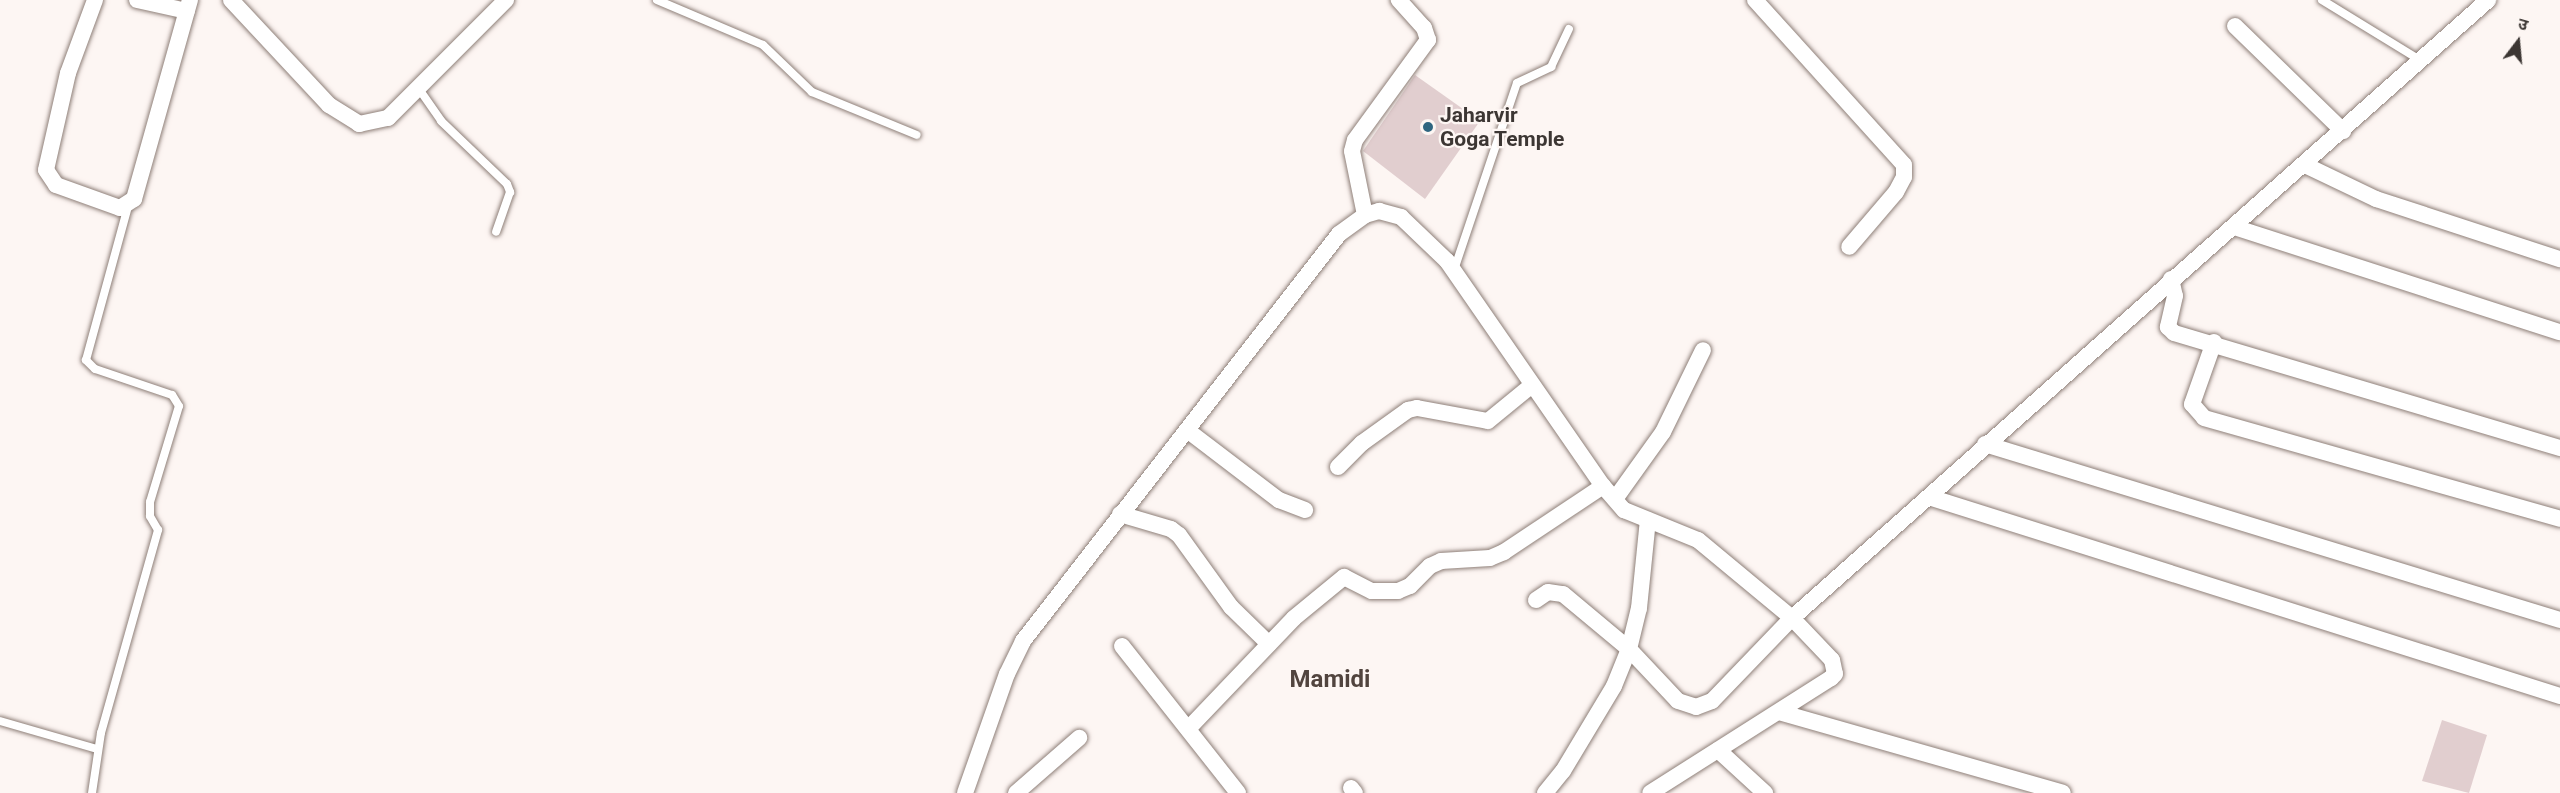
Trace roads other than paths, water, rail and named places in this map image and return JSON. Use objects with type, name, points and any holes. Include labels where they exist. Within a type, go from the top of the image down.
[{"type":"street","points":[[95,0],[68,73],[46,170],[56,185],[110,206],[128,206],[134,199],[188,5],[137,0]]},
{"type":"street","points":[[231,0],[346,119],[359,124],[378,122],[388,118],[506,0]]},
{"type":"street","points":[[1365,215],[1352,152],[1354,140],[1428,40],[1424,28],[1399,0]]},
{"type":"street","points":[[1755,0],[1904,165],[1904,177],[1896,192],[1849,248]]},
{"type":"street","points":[[1536,600],[1548,592],[1563,594],[1629,649],[1671,695],[1696,706],[1712,701],[1792,618],[1929,497],[1984,444],[2171,279],[2305,165],[2488,0]]},
{"type":"street","points":[[2235,26],[2343,131]]},
{"type":"street","points":[[2305,165],[2376,199],[2560,260]]},
{"type":"street","points":[[965,793],[1003,684],[1023,641],[1339,234],[1365,215],[1378,211],[1401,217],[1454,271],[1603,486],[1624,510],[1698,540],[1792,618],[1832,660],[1835,674],[1650,793]]},
{"type":"street","points":[[2234,227],[2560,332]]},
{"type":"street","points":[[2171,279],[2175,296],[2168,327],[2174,333],[2214,342],[2560,448]]},
{"type":"street","points":[[2214,342],[2192,404],[2204,418],[2560,519]]},
{"type":"street","points":[[1615,499],[1663,432],[1703,350]]},
{"type":"street","points":[[1338,467],[1362,443],[1408,410],[1417,408],[1488,421],[1532,385]]},
{"type":"street","points":[[1187,430],[1279,500],[1305,510]]},
{"type":"street","points":[[1984,444],[2560,620]]},
{"type":"street","points":[[1188,729],[1269,644],[1344,577],[1372,591],[1398,591],[1410,586],[1430,566],[1441,561],[1490,558],[1503,552],[1603,486]]},
{"type":"street","points":[[1929,497],[2560,696]]},
{"type":"street","points":[[1120,514],[1171,529],[1179,535],[1231,607],[1269,644]]},
{"type":"street","points":[[1545,793],[1608,696],[1629,649],[1639,608],[1648,520]]},
{"type":"street","points":[[1122,645],[1238,793]]},
{"type":"street","points":[[1779,712],[2063,793]]},
{"type":"street","points":[[1016,793],[1079,738]]},
{"type":"street","points":[[1718,750],[1765,793]]},
{"type":"lane","points":[[657,0],[763,45],[812,92],[917,135]]},
{"type":"lane","points":[[2322,0],[2421,60]]},
{"type":"lane","points":[[1454,271],[1517,83],[1551,67],[1569,29]]},
{"type":"lane","points":[[419,89],[441,121],[507,184],[510,192],[496,232]]},
{"type":"lane","points":[[92,793],[97,749],[156,537],[150,502],[179,406],[172,394],[95,369],[86,360],[128,206]]},
{"type":"lane","points":[[0,721],[97,749]]},
{"type":"place","name":"Jaharvir Goga Temple","points":[[1428,127]]},
{"type":"district","name":"Mamidi","points":[[1330,680]]}]
